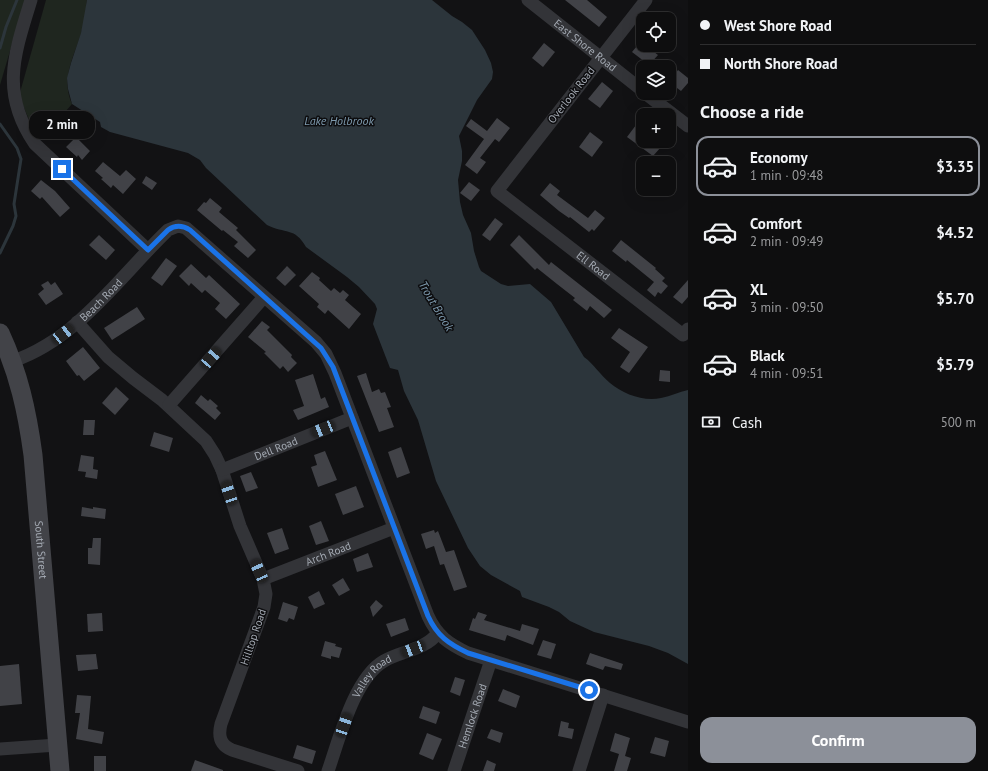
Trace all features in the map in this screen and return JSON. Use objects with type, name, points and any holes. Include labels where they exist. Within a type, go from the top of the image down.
[{"type":"main road","name":"South Street","points":[[0,334],[13,362],[27,414],[35,473],[60,771]]},
{"type":"street","points":[[31,0],[18,42],[11,75],[12,100],[18,119],[35,144],[148,250]]},
{"type":"street","name":"East Shore Road","points":[[528,0],[636,86]]},
{"type":"street","name":"Overlook Road","points":[[497,191],[646,0]]},
{"type":"street","name":"East Shore Road","points":[[654,100],[688,126]]},
{"type":"street","name":"Ell Road","points":[[497,191],[683,335],[688,329]]},
{"type":"street","name":"Beach Road","points":[[13,362],[40,349],[60,336],[77,322],[168,230],[178,226],[186,228],[194,234],[264,297]]},
{"type":"street","points":[[169,406],[264,297],[316,342],[326,354],[333,367],[428,616],[438,633],[461,649],[491,660],[688,722]]},
{"type":"street","name":"Hilltop Road","points":[[77,322],[101,349],[119,366],[169,406],[206,441],[215,455],[222,470],[240,526],[263,579],[266,594],[264,607],[221,724],[219,736],[222,743],[232,750],[298,771]]},
{"type":"street","name":"Dell Road","points":[[222,470],[352,418]]},
{"type":"street","name":"Arch Road","points":[[263,579],[394,528]]},
{"type":"street","name":"Valley Road","points":[[328,771],[354,699],[368,675],[376,666],[385,660],[428,642],[438,633]]},
{"type":"street","name":"Hemlock Road","points":[[454,771],[491,660]]},
{"type":"street","points":[[579,771],[603,695]]},
{"type":"street","points":[[0,749],[58,745]]},
{"type":"shaded area","points":[[0,0],[25,0],[0,85]]},
{"type":"shaded area","points":[[46,0],[87,0],[81,34],[69,69],[68,86],[72,104],[42,138],[33,129],[19,96]]},
{"type":"water","name":"Lake Holbrook","points":[[87,0],[432,0],[472,30],[485,50],[493,72],[492,79],[477,100],[459,136],[462,161],[458,180],[463,215],[471,233],[474,251],[481,271],[501,284],[508,286],[530,284],[551,302],[584,357],[606,380],[621,391],[641,398],[654,399],[688,390],[688,664],[668,653],[649,646],[594,632],[570,621],[559,612],[549,607],[522,597],[520,591],[491,575],[480,566],[468,548],[436,481],[418,420],[404,391],[398,370],[390,368],[373,324],[377,309],[375,304],[347,277],[306,247],[298,236],[267,225],[206,168],[200,160],[188,153],[110,132],[101,127],[100,122],[72,104],[67,78],[81,33]]},
{"type":"building","points":[[565,0],[587,0],[607,17],[599,27]]},
{"type":"building","points":[[544,43],[555,52],[543,67],[532,58]]},
{"type":"building","points":[[636,47],[636,52],[654,52],[658,55],[654,60],[642,60],[632,52]]},
{"type":"building","points":[[678,70],[688,78],[688,83],[681,91],[676,87],[676,73]]},
{"type":"building","points":[[602,82],[613,91],[600,108],[588,99]]},
{"type":"building","points":[[497,118],[510,128],[499,142],[495,139],[480,158],[486,162],[477,174],[465,165],[484,139],[466,126],[471,119],[487,131]]},
{"type":"building","points":[[636,125],[636,144],[627,137]]},
{"type":"building","points":[[590,132],[603,142],[592,157],[579,147]]},
{"type":"building","points":[[76,137],[90,151],[82,160],[78,155],[77,157],[66,147]]},
{"type":"building","points":[[642,148],[660,148],[653,156]]},
{"type":"building","points":[[103,162],[120,176],[126,170],[136,179],[123,194],[113,185],[111,188],[95,171]]},
{"type":"building","points":[[146,176],[157,183],[152,190],[142,183]]},
{"type":"building","points":[[41,180],[55,191],[70,208],[60,217],[42,197],[40,199],[31,191]]},
{"type":"building","points":[[469,182],[480,190],[471,201],[460,193]]},
{"type":"building","points":[[550,183],[560,191],[557,195],[588,218],[595,210],[605,218],[594,231],[592,229],[589,232],[570,217],[569,218],[559,211],[540,195]]},
{"type":"building","points":[[210,198],[222,208],[219,212],[238,228],[236,230],[256,250],[248,258],[234,246],[238,242],[197,210]]},
{"type":"building","points":[[495,218],[503,224],[490,241],[482,235]]},
{"type":"building","points":[[99,235],[115,250],[106,260],[89,245]]},
{"type":"building","points":[[519,235],[549,265],[551,262],[612,310],[604,318],[590,306],[587,311],[573,300],[575,298],[537,268],[535,270],[510,245]]},
{"type":"building","points":[[621,240],[656,268],[655,269],[665,278],[662,281],[668,286],[661,294],[658,292],[655,297],[647,290],[654,282],[627,260],[626,262],[612,251]]},
{"type":"building","points":[[166,258],[177,266],[162,286],[151,278]]},
{"type":"building","points":[[191,264],[206,278],[209,275],[240,304],[226,319],[215,309],[220,303],[205,290],[202,293],[191,283],[189,286],[179,276]]},
{"type":"building","points":[[287,266],[296,275],[285,286],[276,278]]},
{"type":"building","points":[[312,272],[320,278],[319,280],[331,291],[334,288],[340,293],[343,290],[349,295],[345,300],[361,314],[349,329],[328,310],[325,314],[317,307],[319,304],[299,286]]},
{"type":"building","points":[[688,280],[688,297],[682,304],[673,297]]},
{"type":"building","points":[[48,281],[51,285],[55,282],[63,294],[46,305],[38,294],[44,289],[41,285]]},
{"type":"building","points":[[137,307],[145,319],[112,340],[104,328]]},
{"type":"building","points":[[262,321],[270,327],[267,330],[292,355],[291,357],[297,363],[288,372],[283,366],[280,369],[264,353],[266,352],[248,337]]},
{"type":"building","points":[[619,328],[648,347],[629,373],[620,367],[630,352],[611,338]]},
{"type":"building","points":[[83,347],[100,368],[84,381],[79,375],[77,376],[66,361]]},
{"type":"building","points":[[660,370],[670,371],[670,382],[659,381]]},
{"type":"building","points":[[366,373],[372,392],[379,389],[381,393],[385,392],[391,407],[387,408],[394,427],[379,432],[357,376]]},
{"type":"building","points":[[313,374],[321,399],[325,397],[329,407],[298,420],[293,410],[304,406],[295,380]]},
{"type":"building","points":[[116,387],[129,399],[115,415],[102,403]]},
{"type":"building","points":[[201,395],[208,401],[210,399],[218,406],[216,408],[221,413],[215,420],[195,403]]},
{"type":"building","points":[[84,420],[95,420],[94,435],[83,435]]},
{"type":"building","points":[[154,432],[173,438],[169,452],[150,446]]},
{"type":"building","points":[[401,447],[410,473],[397,478],[388,452]]},
{"type":"building","points":[[325,451],[337,480],[318,487],[311,467],[317,465],[314,455]]},
{"type":"building","points":[[81,455],[94,457],[93,469],[98,470],[97,479],[85,477],[86,472],[78,471]]},
{"type":"building","points":[[251,472],[258,488],[246,492],[240,476]]},
{"type":"building","points":[[356,486],[364,507],[343,515],[335,494]]},
{"type":"building","points":[[82,507],[106,509],[105,519],[81,516]]},
{"type":"building","points":[[321,521],[329,541],[316,545],[309,526]]},
{"type":"building","points":[[282,528],[289,549],[275,554],[267,533]]},
{"type":"building","points":[[434,530],[435,533],[438,531],[446,552],[454,550],[467,587],[454,591],[444,564],[440,565],[434,546],[426,549],[421,534]]},
{"type":"building","points":[[93,538],[101,538],[100,565],[88,564],[88,548],[92,548]]},
{"type":"building","points":[[368,553],[373,567],[357,572],[353,559]]},
{"type":"building","points":[[343,578],[350,590],[339,596],[332,585]]},
{"type":"building","points":[[319,591],[325,604],[314,609],[308,597]]},
{"type":"building","points":[[376,600],[383,606],[373,617],[370,607]]},
{"type":"building","points":[[283,602],[298,607],[294,620],[289,618],[287,622],[278,619]]},
{"type":"building","points":[[478,612],[487,615],[484,620],[520,631],[522,624],[539,629],[533,645],[507,635],[505,641],[469,630],[473,618],[475,619]]},
{"type":"building","points":[[102,613],[103,631],[88,632],[87,614]]},
{"type":"building","points":[[405,618],[409,630],[391,637],[386,624]]},
{"type":"building","points":[[543,640],[556,644],[551,659],[537,655]]},
{"type":"building","points":[[325,641],[336,644],[335,646],[342,648],[339,658],[331,656],[331,659],[321,656]]},
{"type":"building","points":[[590,653],[623,664],[621,670],[605,666],[603,670],[586,664]]},
{"type":"building","points":[[96,654],[98,669],[78,671],[76,655]]},
{"type":"building","points":[[19,664],[22,704],[0,706],[0,666]]},
{"type":"building","points":[[455,677],[465,680],[460,696],[450,692]]},
{"type":"building","points":[[503,689],[520,696],[516,708],[498,701]]},
{"type":"building","points":[[77,695],[91,696],[88,729],[104,732],[102,744],[76,739],[80,713],[75,713]]},
{"type":"building","points":[[423,706],[440,712],[436,724],[419,718]]},
{"type":"building","points":[[561,721],[569,723],[568,728],[574,729],[572,739],[558,736]]},
{"type":"building","points":[[491,729],[503,733],[500,743],[487,738]]},
{"type":"building","points":[[427,733],[442,739],[433,760],[419,754]]},
{"type":"building","points":[[615,733],[630,738],[625,756],[631,758],[627,771],[614,771],[619,754],[610,751]]},
{"type":"building","points":[[655,737],[669,741],[665,757],[650,753]]},
{"type":"building","points":[[297,745],[316,751],[312,764],[293,758]]},
{"type":"building","points":[[94,756],[106,756],[106,771],[94,771]]},
{"type":"building","points":[[195,760],[223,770],[223,771],[191,771]]},
{"type":"building","points":[[487,760],[496,764],[494,771],[483,771]]},
{"type":"waterway","points":[[0,48],[6,27],[17,0]]},
{"type":"waterway","points":[[0,124],[17,148],[21,159],[14,204],[16,216],[13,226],[0,253]]},
{"type":"route","points":[[62,169],[148,250],[172,227],[178,226],[190,230],[246,282],[316,342],[326,354],[333,367],[428,616],[438,633],[454,646],[468,653],[589,690]]},
{"type":"water label","name":"Trout Brook","points":[[436,306]]}]
